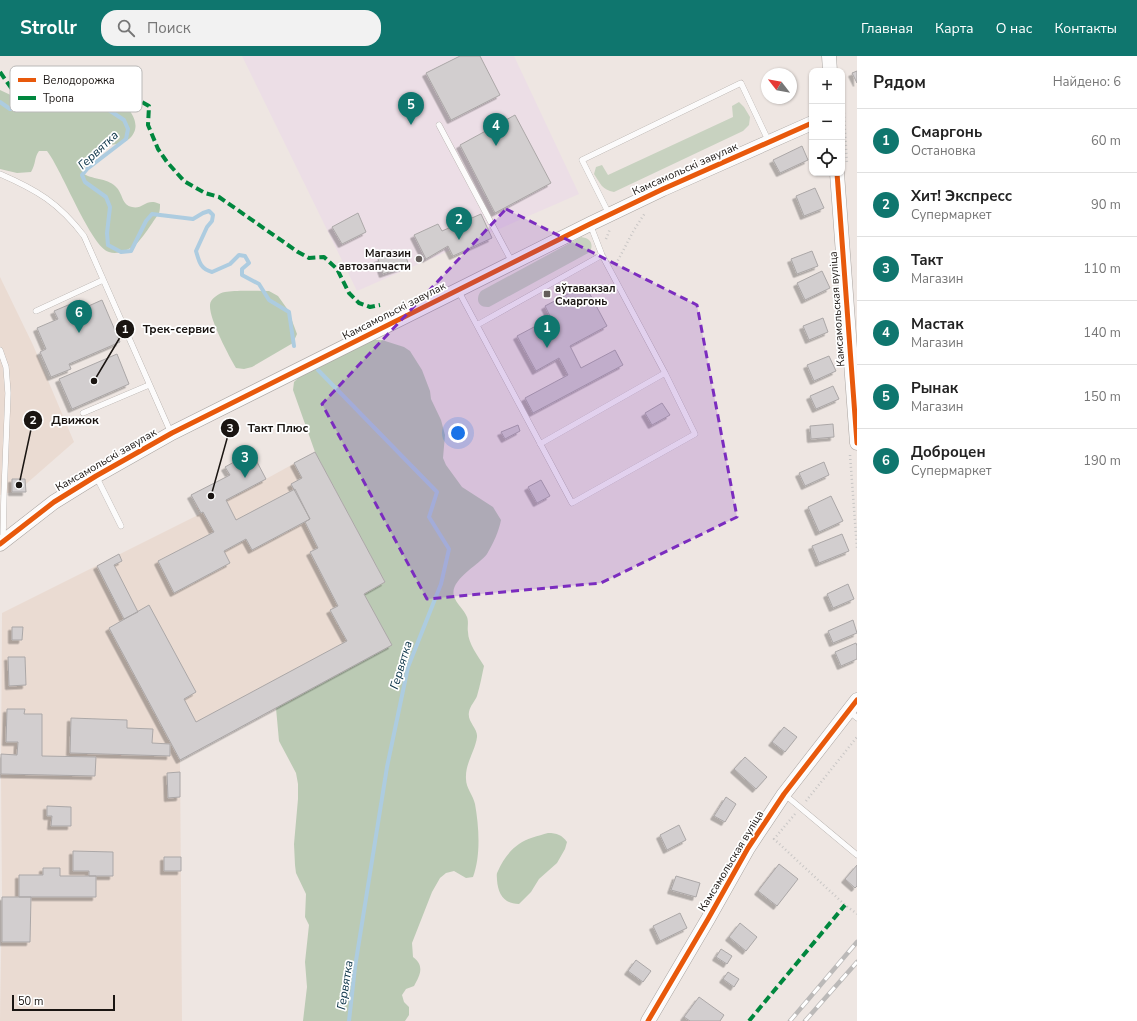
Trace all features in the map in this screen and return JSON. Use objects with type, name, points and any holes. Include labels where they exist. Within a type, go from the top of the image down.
[{"type":"street","points":[[829,56],[830,68]]},
{"type":"street","name":"Камсамольскі завулак","points":[[2,542],[54,502],[96,476],[172,434],[590,224],[610,221],[663,189],[809,125]]},
{"type":"street","name":"Камсамольская вуліца","points":[[837,176],[857,443]]},
{"type":"street","name":"Камсамольская вуліца","points":[[648,1021],[748,848],[784,794],[854,710]]},
{"type":"lane","points":[[610,221],[582,160],[741,83],[769,142]]},
{"type":"lane","points":[[439,125],[512,262]]},
{"type":"lane","points":[[0,174],[32,189],[58,207],[72,220],[84,236],[172,434]]},
{"type":"lane","points":[[458,290],[572,503],[695,434],[665,373],[602,256],[590,224]]},
{"type":"lane","points":[[477,326],[602,256]]},
{"type":"lane","points":[[36,311],[103,280]]},
{"type":"lane","points":[[0,350],[6,367],[8,393],[2,542]]},
{"type":"lane","points":[[540,444],[665,373]]},
{"type":"lane","points":[[83,413],[149,385]]},
{"type":"lane","points":[[96,476],[121,526]]},
{"type":"lane","points":[[784,794],[857,855]]},
{"type":"path","points":[[611,261],[614,268],[634,230],[646,212]]},
{"type":"path","points":[[606,242],[610,221]]},
{"type":"path","points":[[857,737],[774,839],[845,905],[857,914]]},
{"type":"highlighted area","points":[[506,209],[697,305],[737,517],[601,583],[427,599],[322,404]]},
{"type":"shaded area","points":[[242,56],[514,56],[579,194],[357,291]]},
{"type":"shaded area","points":[[0,277],[33,345],[74,442],[26,484],[26,492],[12,492],[0,495]]},
{"type":"shaded area","points":[[315,452],[385,582],[392,645],[180,760],[182,1021],[0,1021],[2,897],[2,613],[200,514],[191,495],[229,475],[225,467],[245,456],[249,464],[256,460],[266,479]]},
{"type":"green space","points":[[0,90],[10,95],[10,112],[131,112],[135,120],[134,133],[126,141],[102,147],[91,154],[84,170],[84,174],[110,182],[117,188],[124,202],[129,206],[139,207],[151,202],[160,204],[159,213],[135,245],[123,252],[116,253],[109,252],[102,247],[85,223],[47,151],[39,151],[31,172],[17,173],[0,169]]},
{"type":"green space","points":[[739,102],[750,117],[749,125],[743,131],[614,192],[604,188],[594,174],[596,167],[602,165],[608,175],[733,117],[732,106]]},
{"type":"green space","points":[[581,237],[589,240],[592,246],[590,252],[489,307],[482,306],[480,304],[478,297],[481,291]]},
{"type":"green space","points":[[269,291],[278,296],[288,310],[297,334],[293,343],[252,367],[244,369],[236,368],[216,328],[210,303],[215,297],[225,292]]},
{"type":"green space","points":[[367,340],[382,340],[404,347],[410,351],[422,370],[430,391],[431,399],[441,420],[445,435],[443,458],[446,465],[462,487],[493,507],[501,520],[496,537],[487,554],[460,579],[454,590],[455,599],[467,617],[468,636],[484,666],[477,696],[469,712],[469,716],[476,731],[477,737],[466,773],[466,782],[475,804],[478,831],[478,850],[476,868],[473,877],[466,878],[454,871],[446,873],[440,878],[432,892],[412,943],[413,957],[419,964],[420,971],[414,986],[406,989],[402,995],[404,1002],[409,1007],[409,1015],[405,1021],[303,1021],[307,987],[305,962],[309,925],[305,917],[306,894],[296,873],[295,865],[294,844],[298,784],[296,773],[279,741],[276,708],[391,645],[364,594],[385,582],[315,452],[293,390],[294,382],[298,378]]},
{"type":"green space","points":[[554,833],[563,838],[567,842],[565,849],[557,863],[539,879],[531,892],[519,904],[509,902],[500,894],[497,872],[512,849],[533,837]]},
{"type":"building","points":[[460,56],[480,56],[500,95],[451,120],[426,73]]},
{"type":"building","points":[[857,71],[857,83],[852,73]]},
{"type":"building","points":[[515,115],[551,183],[495,213],[460,145]]},
{"type":"building","points":[[802,146],[808,160],[780,173],[773,160]]},
{"type":"building","points":[[815,188],[824,208],[804,216],[796,196]]},
{"type":"building","points":[[358,213],[366,232],[342,244],[332,227]]},
{"type":"building","points":[[481,214],[492,238],[453,256],[448,246],[426,259],[414,235],[438,224],[442,231]]},
{"type":"building","points":[[403,250],[409,265],[383,274],[378,259]]},
{"type":"building","points":[[812,251],[818,266],[797,274],[791,259]]},
{"type":"building","points":[[822,271],[830,288],[805,300],[797,283]]},
{"type":"building","points":[[585,285],[607,326],[570,346],[581,368],[615,350],[623,365],[533,413],[525,398],[568,375],[559,358],[536,371],[517,336],[551,318],[545,306]]},
{"type":"building","points":[[80,300],[84,308],[102,300],[120,342],[69,364],[71,369],[51,377],[40,352],[46,349],[37,328],[58,319],[54,311]]},
{"type":"building","points":[[823,318],[828,332],[809,340],[803,326]]},
{"type":"building","points":[[117,354],[129,384],[72,409],[59,379]]},
{"type":"building","points":[[829,356],[836,371],[814,381],[807,365]]},
{"type":"building","points":[[833,386],[839,399],[816,409],[810,396]]},
{"type":"building","points":[[662,403],[670,415],[652,425],[645,413]]},
{"type":"building","points":[[833,424],[834,437],[811,439],[810,426]]},
{"type":"building","points":[[518,425],[520,431],[505,439],[501,432]]},
{"type":"building","points":[[315,452],[385,582],[364,594],[392,645],[180,760],[109,628],[149,605],[196,692],[184,699],[196,722],[347,641],[330,610],[338,606],[310,552],[318,548],[305,522],[310,519],[291,484],[302,478],[294,463]]},
{"type":"building","points":[[245,456],[249,464],[256,460],[266,479],[226,500],[236,520],[295,489],[310,519],[252,550],[246,539],[224,551],[230,563],[174,593],[158,561],[214,532],[203,512],[201,513],[191,495],[230,475],[225,467]]},
{"type":"building","points":[[824,462],[829,475],[805,486],[799,473]]},
{"type":"building","points":[[12,479],[25,479],[26,492],[12,492]]},
{"type":"building","points":[[541,480],[550,496],[537,503],[528,487]]},
{"type":"building","points":[[831,496],[843,521],[819,532],[808,507]]},
{"type":"building","points":[[842,534],[849,551],[819,563],[812,546]]},
{"type":"building","points":[[119,554],[122,561],[114,565],[138,612],[124,619],[97,566]]},
{"type":"building","points":[[848,584],[854,599],[833,608],[827,594]]},
{"type":"building","points":[[853,620],[857,633],[833,643],[828,631]]},
{"type":"building","points":[[12,627],[23,627],[22,640],[12,640]]},
{"type":"building","points":[[856,643],[857,659],[841,666],[835,652]]},
{"type":"building","points":[[8,657],[25,657],[26,685],[9,686]]},
{"type":"building","points":[[7,709],[25,709],[24,714],[42,714],[42,756],[96,757],[95,776],[1,774],[1,754],[17,755],[18,742],[6,742]]},
{"type":"building","points":[[71,718],[127,720],[127,728],[153,729],[152,743],[170,744],[170,756],[70,753]]},
{"type":"building","points":[[784,727],[797,737],[785,752],[772,742]]},
{"type":"building","points":[[745,757],[767,777],[756,789],[734,769]]},
{"type":"building","points":[[180,772],[180,797],[168,798],[167,773]]},
{"type":"building","points":[[726,797],[736,804],[725,822],[714,816]]},
{"type":"building","points":[[47,806],[71,807],[71,826],[51,826],[52,816],[47,816]]},
{"type":"building","points":[[679,825],[686,840],[667,850],[660,835]]},
{"type":"building","points":[[73,851],[113,852],[113,876],[89,876],[89,871],[73,871]]},
{"type":"building","points":[[164,857],[181,857],[181,871],[164,871]]},
{"type":"building","points":[[779,864],[798,879],[777,906],[758,891]]},
{"type":"building","points":[[857,865],[857,886],[855,888],[845,879]]},
{"type":"building","points":[[43,868],[60,868],[60,876],[96,876],[96,897],[19,897],[19,875],[43,875]]},
{"type":"building","points":[[676,876],[700,883],[696,897],[671,890]]},
{"type":"building","points":[[2,897],[31,897],[30,942],[2,942]]},
{"type":"building","points":[[680,913],[687,928],[660,941],[653,926]]},
{"type":"building","points":[[740,923],[757,937],[746,951],[729,937]]},
{"type":"building","points":[[721,949],[732,956],[727,964],[716,957]]},
{"type":"building","points":[[636,960],[651,971],[643,982],[628,971]]},
{"type":"building","points":[[728,972],[739,979],[734,987],[723,979]]},
{"type":"building","points":[[699,997],[724,1015],[720,1021],[690,1021],[684,1017]]},
{"type":"waterway","name":"Гервятка","points":[[0,102],[10,109]]},
{"type":"waterway","name":"Гервятка","points":[[112,112],[124,120],[128,129],[126,139],[87,169],[82,175],[85,182],[106,197],[110,207],[107,233],[108,245],[121,252],[131,251],[146,221],[152,214],[193,219],[209,211],[213,215],[212,221],[207,227],[196,251],[202,267],[212,272],[230,264],[239,255],[245,256],[249,263],[242,269],[242,275],[259,284],[269,300],[289,312],[294,346]]},
{"type":"waterway","name":"Гервятка","points":[[318,370],[437,492],[429,517],[449,549],[441,584],[408,667],[387,767],[355,967],[349,1021]]},
{"type":"railway","points":[[790,1021],[857,942]]},
{"type":"railway","points":[[805,1021],[857,962]]},
{"type":"marked path","points":[[0,72],[10,86]]},
{"type":"marked path","points":[[142,102],[149,106],[148,125],[158,149],[167,162],[184,181],[205,193],[219,197],[298,252],[309,258],[324,257],[337,269],[349,293],[359,303],[370,307],[380,305]]},
{"type":"marked path","points":[[749,1021],[845,905]]},
{"type":"cycle path","points":[[0,544],[54,502],[96,476],[172,433],[590,224],[663,189],[809,124]]},
{"type":"cycle path","points":[[837,176],[857,443]]},
{"type":"cycle path","points":[[648,1021],[748,848],[784,794],[857,700]]},
{"type":"place","name":"Рынак","points":[[411,125]]},
{"type":"place","name":"Мастак","points":[[496,146]]},
{"type":"place","name":"Хит! Экспресс","points":[[459,240]]},
{"type":"place","name":"Магазин автозапчасти","points":[[419,259]]},
{"type":"place","name":"аўтавакзал Смаргонь","points":[[547,294]]},
{"type":"place","name":"Доброцен","points":[[79,333]]},
{"type":"place","name":"Смаргонь","points":[[547,348]]},
{"type":"place","name":"Трек-сервис","points":[[94,381]]},
{"type":"place","name":"Такт","points":[[245,478]]},
{"type":"place","name":"Движок","points":[[19,485]]},
{"type":"place","name":"Такт Плюс","points":[[211,496]]}]
